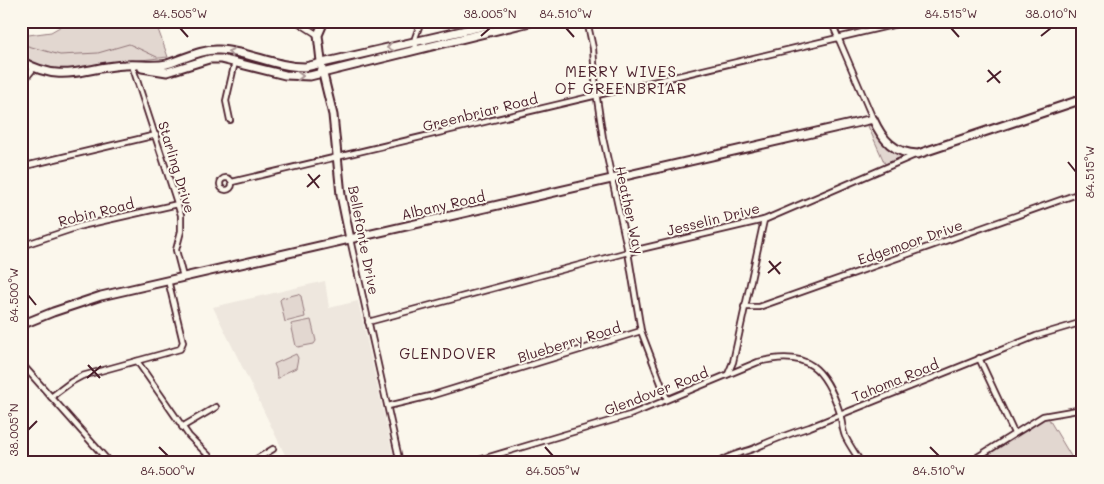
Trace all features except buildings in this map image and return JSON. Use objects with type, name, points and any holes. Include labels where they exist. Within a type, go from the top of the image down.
[{"type":"street","points":[[296,21],[318,35],[324,21]]},
{"type":"street","points":[[416,50],[414,41],[421,21]]},
{"type":"street","points":[[21,61],[34,68],[70,74],[114,66],[165,64],[212,50],[234,52],[290,66],[305,67],[505,21]]},
{"type":"street","points":[[132,65],[167,72],[213,58],[291,76],[310,76],[534,21]]},
{"type":"street","name":"Heather Way","points":[[587,21],[594,54],[597,95],[605,149],[628,252],[642,332],[667,399]]},
{"type":"street","points":[[831,21],[881,135],[889,144],[904,152],[918,154]]},
{"type":"street","name":"Greenbriar Road","points":[[232,182],[909,21]]},
{"type":"street","points":[[940,21],[946,21]]},
{"type":"street","name":"Bellefonte Drive","points":[[318,35],[323,74],[333,115],[343,206],[400,463]]},
{"type":"street","points":[[230,120],[226,100],[235,62]]},
{"type":"street","name":"Starling Drive","points":[[132,65],[178,204],[182,221],[176,250],[183,277]]},
{"type":"street","points":[[21,84],[34,68]]},
{"type":"street","name":"Jesselin Drive","points":[[368,322],[628,252],[764,220],[918,154],[1083,99]]},
{"type":"street","name":"Albany Road","points":[[21,325],[90,299],[168,280],[873,119]]},
{"type":"street","points":[[21,167],[156,135]]},
{"type":"street","name":"Edgemoor Drive","points":[[744,307],[754,308],[768,304],[1083,192]]},
{"type":"street","name":"Robin Road","points":[[21,246],[81,226],[178,204]]},
{"type":"street","name":"Glendover Road","points":[[469,463],[607,422],[726,375],[733,362],[764,220]]},
{"type":"street","points":[[51,397],[66,385],[82,376],[177,351],[182,346],[183,342],[168,280]]},
{"type":"street","name":"Tahoma Road","points":[[718,463],[979,358],[1036,336],[1083,322]]},
{"type":"street","name":"Blueberry Road","points":[[388,406],[430,396],[642,332]]},
{"type":"street","points":[[979,358],[1014,434]]},
{"type":"street","points":[[726,375],[764,361],[777,359],[801,361],[815,367],[823,375],[840,415],[846,437],[861,463]]},
{"type":"street","points":[[137,362],[189,436],[216,463]]},
{"type":"street","points":[[21,363],[110,463]]},
{"type":"street","points":[[182,427],[216,407]]},
{"type":"street","points":[[968,463],[1048,414],[1081,410],[1083,416]]},
{"type":"street","points":[[250,463],[273,450]]},
{"type":"shaded area","points":[[70,21],[155,21],[168,57],[63,70],[38,65],[21,55],[21,36],[51,32]]},
{"type":"shaded area","points":[[872,125],[884,143],[902,155],[902,157],[885,164],[868,126]]},
{"type":"shaded area","points":[[325,281],[329,308],[358,301],[395,463],[289,463],[213,307]]},
{"type":"shaded area","points":[[298,294],[301,296],[305,317],[285,322],[280,300]]},
{"type":"shaded area","points":[[311,320],[316,341],[314,344],[296,346],[291,324]]},
{"type":"shaded area","points":[[296,354],[298,358],[296,368],[277,378],[274,364]]},
{"type":"shaded area","points":[[1047,416],[1075,463],[971,463]]},
{"type":"waterway","points":[[508,23],[517,21]]},
{"type":"waterway","points":[[21,44],[60,55],[98,53],[129,44],[157,57]]},
{"type":"waterway","points":[[326,67],[391,51]]},
{"type":"waterway","points":[[226,54],[294,70],[318,69]]},
{"type":"waterway","points":[[176,66],[202,56]]},
{"type":"district","name":"MERRY WIVES OF GREENBRIAR","points":[[621,80]]},
{"type":"district","name":"GLENDOVER","points":[[448,353]]}]
